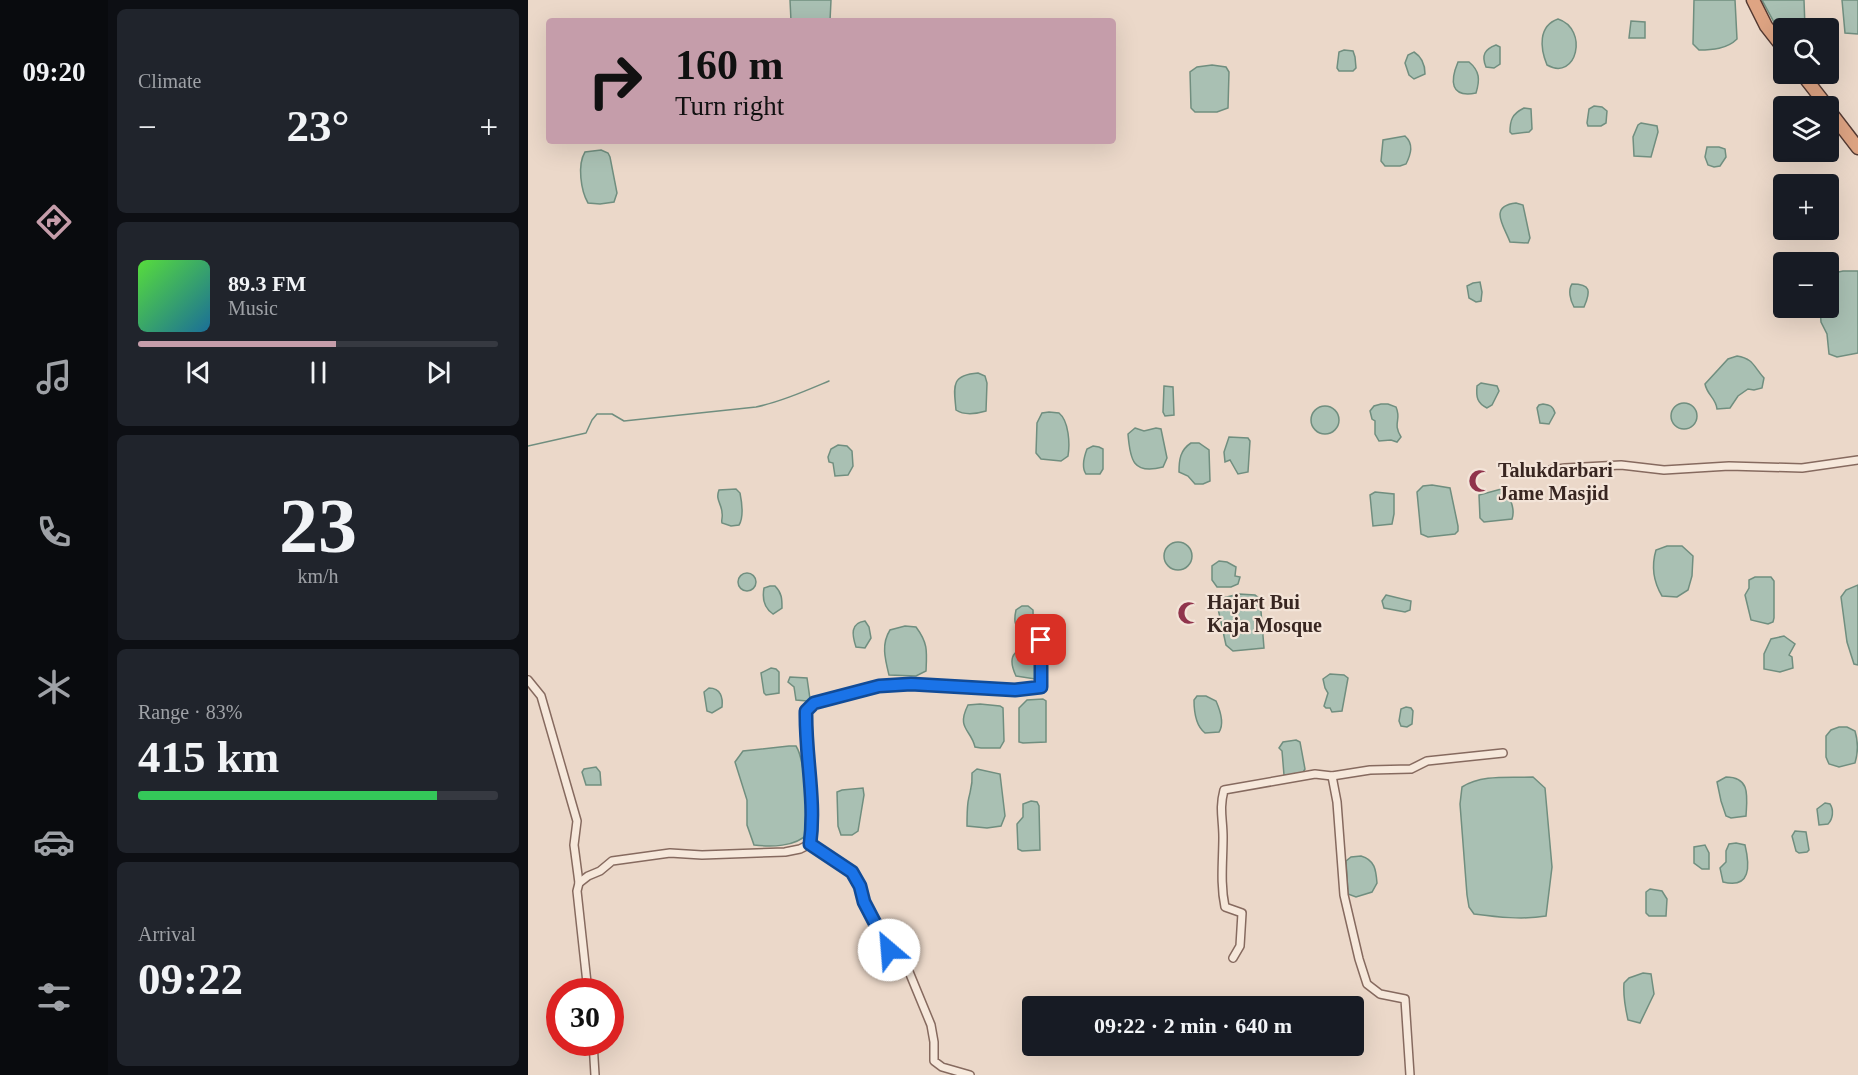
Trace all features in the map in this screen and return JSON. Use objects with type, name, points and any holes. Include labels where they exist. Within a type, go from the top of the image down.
[{"type":"highway","points":[[1753,0],[1773,35]]},
{"type":"highway","points":[[1810,84],[1819,96]]},
{"type":"highway","points":[[1839,123],[1858,148]]},
{"type":"street","points":[[1518,474],[1565,468],[1622,465],[1664,470],[1729,466],[1802,468],[1858,460]]},
{"type":"street","points":[[810,844],[813,826],[806,743],[806,711],[814,703],[879,686],[1015,690],[1041,687],[1041,640]]},
{"type":"street","points":[[528,680],[541,696],[577,821],[574,845],[586,978]]},
{"type":"street","points":[[1233,958],[1240,946],[1242,913],[1225,907],[1221,888],[1223,835],[1221,804],[1224,790],[1315,774],[1332,776],[1370,770],[1411,769],[1427,761],[1503,753]]},
{"type":"street","points":[[1332,776],[1337,801],[1344,895],[1359,959],[1367,984],[1380,994],[1405,999],[1410,1075]]},
{"type":"street","points":[[579,883],[612,861],[670,854],[785,852],[810,844]]},
{"type":"street","points":[[810,844],[852,872],[860,886],[864,902],[889,950],[905,962],[931,1025],[934,1061],[942,1067],[970,1075]]},
{"type":"street","points":[[594,1056],[595,1075]]},
{"type":"shaded area","points":[[790,0],[831,0],[830,18],[791,18]]},
{"type":"shaded area","points":[[1694,0],[1735,0],[1737,39],[1724,47],[1699,50],[1693,44]]},
{"type":"shaded area","points":[[1762,0],[1804,0],[1805,18],[1773,18],[1773,20]]},
{"type":"shaded area","points":[[1842,0],[1858,0],[1858,34],[1845,33]]},
{"type":"shaded area","points":[[1558,19],[1568,25],[1574,33],[1576,42],[1572,61],[1566,66],[1557,68],[1547,65],[1542,38],[1551,22]]},
{"type":"shaded area","points":[[1631,21],[1645,22],[1645,38],[1629,38]]},
{"type":"shaded area","points":[[1496,45],[1500,47],[1500,64],[1494,68],[1486,67],[1485,53]]},
{"type":"shaded area","points":[[1353,51],[1356,68],[1353,71],[1339,71],[1337,68],[1339,52]]},
{"type":"shaded area","points":[[1414,52],[1422,61],[1425,74],[1414,79],[1409,75],[1405,63],[1408,55]]},
{"type":"shaded area","points":[[1458,62],[1469,62],[1477,72],[1476,93],[1461,93],[1454,86],[1453,81]]},
{"type":"shaded area","points":[[1212,65],[1226,67],[1229,72],[1228,108],[1217,112],[1195,112],[1191,108],[1190,72],[1197,67]]},
{"type":"shaded area","points":[[1594,106],[1602,107],[1607,111],[1606,123],[1601,126],[1588,126],[1589,109]]},
{"type":"shaded area","points":[[1524,108],[1531,109],[1532,129],[1529,132],[1512,134],[1510,128],[1512,118]]},
{"type":"shaded area","points":[[1641,123],[1657,126],[1658,132],[1651,157],[1634,156],[1633,137]]},
{"type":"shaded area","points":[[1405,136],[1410,142],[1411,149],[1406,164],[1385,166],[1381,161],[1383,140]]},
{"type":"shaded area","points":[[1707,147],[1725,149],[1726,157],[1720,166],[1708,165],[1705,157]]},
{"type":"shaded area","points":[[601,150],[608,153],[610,157],[617,193],[614,202],[588,203],[583,192],[581,164],[585,152]]},
{"type":"shaded area","points":[[1516,203],[1523,205],[1530,238],[1528,243],[1510,242],[1500,218],[1502,208]]},
{"type":"shaded area","points":[[1858,271],[1858,353],[1837,357],[1829,354],[1827,334],[1821,318],[1839,318],[1839,272]]},
{"type":"shaded area","points":[[1480,282],[1481,301],[1476,302],[1469,298],[1467,286]]},
{"type":"shaded area","points":[[1572,284],[1583,285],[1588,290],[1584,307],[1574,307],[1570,295]]},
{"type":"shaded area","points":[[1737,356],[1750,361],[1764,378],[1762,388],[1748,389],[1738,396],[1730,408],[1717,409],[1705,384],[1728,359]]},
{"type":"shaded area","points":[[978,373],[985,376],[987,383],[986,411],[971,414],[959,412],[956,410],[956,384],[962,376]]},
{"type":"shaded area","points":[[1481,383],[1497,386],[1499,391],[1492,405],[1487,408],[1479,402],[1477,396],[1477,386]]},
{"type":"shaded area","points":[[1164,386],[1173,387],[1174,415],[1165,416],[1163,412]]},
{"type":"shaded area","points":[[1684,403],[1693,407],[1697,416],[1693,425],[1684,429],[1675,425],[1671,416],[1675,407]]},
{"type":"shaded area","points":[[1381,404],[1396,407],[1397,428],[1401,437],[1397,442],[1379,441],[1375,434],[1375,421],[1370,411],[1374,406]]},
{"type":"shaded area","points":[[1543,404],[1551,406],[1555,413],[1549,424],[1540,423],[1537,408]]},
{"type":"shaded area","points":[[1325,406],[1335,410],[1339,420],[1335,430],[1325,434],[1315,430],[1311,420],[1315,410]]},
{"type":"shaded area","points":[[1042,413],[1059,413],[1067,427],[1068,456],[1061,461],[1041,459],[1036,453],[1037,423]]},
{"type":"shaded area","points":[[1135,428],[1144,431],[1161,429],[1167,458],[1163,467],[1145,469],[1135,463],[1130,451],[1128,434]]},
{"type":"shaded area","points":[[1229,437],[1248,438],[1250,441],[1248,472],[1238,474],[1230,460],[1225,462],[1224,452]]},
{"type":"shaded area","points":[[1191,443],[1199,443],[1209,450],[1210,481],[1203,484],[1195,484],[1188,476],[1179,472],[1181,456],[1184,449]]},
{"type":"shaded area","points":[[838,445],[847,446],[852,451],[853,466],[848,475],[835,476],[833,463],[829,462],[831,449]]},
{"type":"shaded area","points":[[1093,446],[1103,449],[1103,469],[1100,474],[1086,474],[1084,459],[1087,449]]},
{"type":"shaded area","points":[[1423,486],[1450,488],[1458,526],[1455,534],[1428,537],[1421,534],[1417,492]]},
{"type":"shaded area","points":[[1507,488],[1512,507],[1512,519],[1484,522],[1480,518],[1479,495]]},
{"type":"shaded area","points":[[736,489],[740,493],[742,518],[739,525],[731,526],[722,523],[718,493],[719,490]]},
{"type":"shaded area","points":[[1375,492],[1394,494],[1392,524],[1373,526],[1370,495]]},
{"type":"shaded area","points":[[1178,542],[1188,546],[1192,556],[1188,566],[1178,570],[1168,566],[1164,556],[1168,546]]},
{"type":"shaded area","points":[[1667,546],[1682,546],[1693,556],[1692,576],[1688,590],[1677,597],[1662,596],[1655,579],[1653,568],[1656,550]]},
{"type":"shaded area","points":[[1219,561],[1236,567],[1235,576],[1240,577],[1238,584],[1231,587],[1217,587],[1212,580],[1212,566]]},
{"type":"shaded area","points":[[747,573],[753,576],[756,582],[753,588],[747,591],[741,588],[738,582],[741,576]]},
{"type":"shaded area","points":[[1755,577],[1771,577],[1774,581],[1774,618],[1773,622],[1768,624],[1751,620],[1745,595],[1749,588],[1749,580]]},
{"type":"shaded area","points":[[1858,585],[1858,665],[1854,664],[1847,642],[1841,597],[1846,590]]},
{"type":"shaded area","points":[[775,586],[782,599],[782,608],[773,614],[766,606],[764,599],[764,588]]},
{"type":"shaded area","points":[[1239,594],[1255,595],[1260,599],[1264,648],[1233,651],[1226,645],[1217,604],[1219,599]]},
{"type":"shaded area","points":[[1386,595],[1411,601],[1410,610],[1405,612],[1384,608],[1382,601]]},
{"type":"shaded area","points":[[1022,606],[1028,606],[1033,610],[1033,623],[1031,629],[1026,633],[1021,633],[1016,625],[1016,610]]},
{"type":"shaded area","points":[[865,621],[871,638],[865,648],[856,647],[853,630],[857,624]]},
{"type":"shaded area","points":[[905,626],[916,627],[923,638],[926,671],[916,676],[889,675],[885,641],[890,630]]},
{"type":"shaded area","points":[[1784,636],[1795,644],[1789,655],[1792,657],[1793,668],[1780,672],[1764,669],[1764,654],[1771,639]]},
{"type":"shaded area","points":[[1028,648],[1037,654],[1038,670],[1035,679],[1016,676],[1012,666],[1014,654]]},
{"type":"shaded area","points":[[771,668],[779,672],[779,693],[766,695],[761,673]]},
{"type":"shaded area","points":[[1330,674],[1344,675],[1348,678],[1342,711],[1332,712],[1330,708],[1324,706],[1328,693],[1323,679]]},
{"type":"shaded area","points":[[790,677],[807,678],[810,699],[796,700],[794,687],[788,682]]},
{"type":"shaded area","points":[[709,688],[719,692],[722,700],[722,707],[712,713],[707,711],[704,692]]},
{"type":"shaded area","points":[[1197,696],[1206,696],[1216,701],[1222,721],[1219,732],[1205,733],[1199,726],[1194,709],[1194,700]]},
{"type":"shaded area","points":[[1043,699],[1046,701],[1046,742],[1019,742],[1019,708],[1027,700]]},
{"type":"shaded area","points":[[980,704],[1003,708],[1004,741],[1000,748],[975,747],[964,724],[963,719],[968,705]]},
{"type":"shaded area","points":[[1406,707],[1413,711],[1412,724],[1407,727],[1401,726],[1399,721],[1401,709]]},
{"type":"shaded area","points":[[1847,727],[1855,731],[1857,755],[1855,763],[1839,767],[1829,764],[1826,757],[1826,736],[1831,730]]},
{"type":"shaded area","points":[[1296,740],[1300,742],[1305,769],[1302,774],[1284,775],[1282,751],[1279,748],[1283,742]]},
{"type":"shaded area","points":[[796,746],[802,764],[807,834],[790,844],[754,845],[747,825],[747,800],[735,762],[743,751]]},
{"type":"shaded area","points":[[596,767],[600,772],[601,785],[586,785],[582,772],[584,769]]},
{"type":"shaded area","points":[[977,769],[1000,774],[1005,816],[1001,826],[987,828],[967,826],[972,773]]},
{"type":"shaded area","points":[[1533,777],[1545,788],[1552,867],[1546,916],[1519,918],[1474,914],[1469,907],[1467,895],[1460,804],[1462,787],[1487,778]]},
{"type":"shaded area","points":[[1726,777],[1740,780],[1744,784],[1747,795],[1746,816],[1731,818],[1726,816],[1717,782]]},
{"type":"shaded area","points":[[863,788],[864,795],[858,831],[852,835],[841,835],[838,826],[837,792]]},
{"type":"shaded area","points":[[1031,801],[1037,802],[1039,806],[1040,850],[1022,851],[1018,849],[1017,824],[1023,817],[1023,804]]},
{"type":"shaded area","points":[[1825,803],[1831,806],[1832,817],[1828,824],[1819,825],[1817,809]]},
{"type":"shaded area","points":[[1795,831],[1806,832],[1809,850],[1807,852],[1796,851],[1792,836]]},
{"type":"shaded area","points":[[1729,844],[1745,845],[1748,861],[1746,874],[1739,882],[1723,882],[1720,868],[1726,862],[1726,851]]},
{"type":"shaded area","points":[[1705,845],[1709,853],[1709,869],[1702,869],[1694,863],[1694,847]]},
{"type":"shaded area","points":[[1361,856],[1372,863],[1377,883],[1372,892],[1356,897],[1348,894],[1346,861],[1351,857]]},
{"type":"shaded area","points":[[1650,889],[1662,891],[1667,899],[1666,916],[1649,916],[1646,913],[1646,892]]},
{"type":"shaded area","points":[[1643,973],[1651,974],[1654,994],[1640,1023],[1628,1020],[1624,983],[1629,978]]},
{"type":"waterway","points":[[528,446],[586,433],[597,414],[612,414],[624,421],[756,407],[829,381]]},
{"type":"place","name":"Talukdarbari Jame Masjid","points":[[1480,481]]},
{"type":"place","name":"Hajart Bui Kaja Mosque","points":[[1189,613]]},
{"type":"route","points":[[889,950],[864,902],[860,886],[852,872],[810,844],[813,826],[805,734],[806,711],[814,703],[879,686],[911,684],[1015,690],[1041,687],[1041,640]]}]
